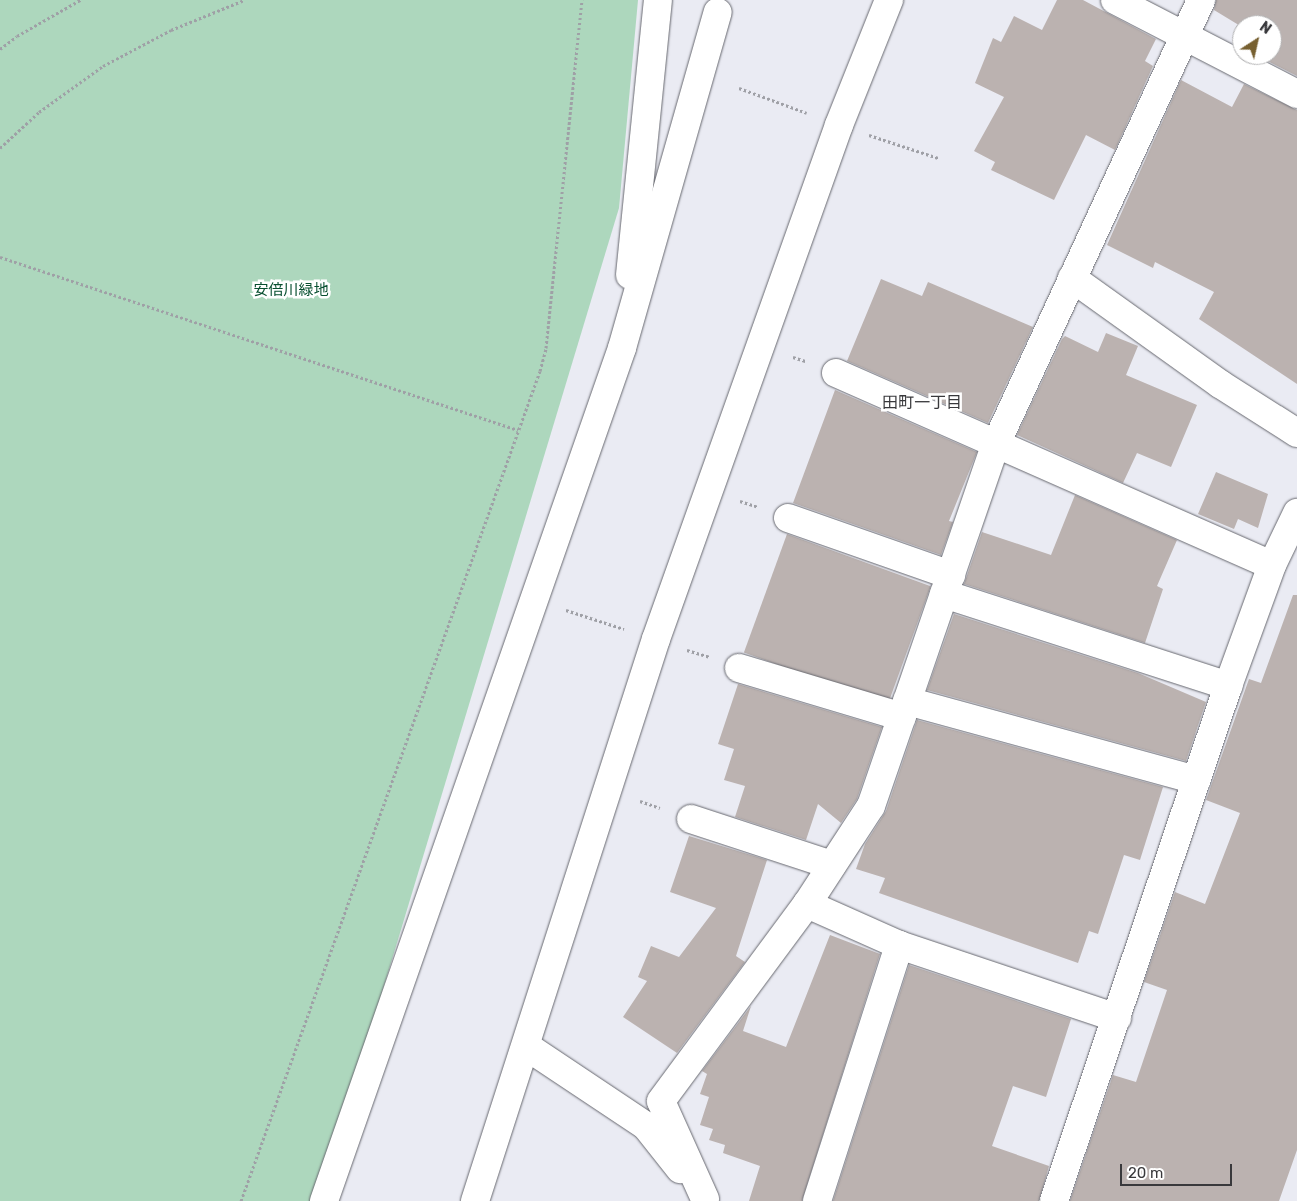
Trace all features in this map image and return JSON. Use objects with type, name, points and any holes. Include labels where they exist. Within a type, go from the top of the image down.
[{"type":"street","points":[[622,348],[658,0]]},
{"type":"street","points":[[475,1201],[526,1046],[606,789],[709,490],[759,345],[839,125],[889,0]]},
{"type":"street","points":[[1115,0],[1297,94]]},
{"type":"street","points":[[705,1200],[660,1101],[807,904],[871,806],[996,444],[1201,0]]},
{"type":"street","points":[[324,1201],[622,348],[718,12]]},
{"type":"street","points":[[1072,278],[1220,384],[1297,433]]},
{"type":"street","points":[[836,372],[1272,565]]},
{"type":"street","points":[[1054,1201],[1228,686],[1272,565],[1297,513]]},
{"type":"street","points":[[788,518],[947,585],[1228,686]]},
{"type":"street","points":[[739,668],[1196,780]]},
{"type":"street","points":[[691,819],[832,865]]},
{"type":"street","points":[[807,904],[899,945],[1116,1018]]},
{"type":"street","points":[[817,1201],[899,945]]},
{"type":"street","points":[[526,1046],[646,1126],[705,1200]]},
{"type":"path","points":[[0,49],[17,36],[80,0]]},
{"type":"path","points":[[0,148],[38,112],[103,66],[171,30],[244,0]]},
{"type":"path","points":[[241,1201],[546,348],[582,0]]},
{"type":"path","points":[[740,88],[839,125],[938,158]]},
{"type":"path","points":[[0,257],[518,430]]},
{"type":"path","points":[[759,345],[836,372]]},
{"type":"path","points":[[709,490],[788,518]]},
{"type":"path","points":[[606,789],[691,819]]},
{"type":"green space","name":"安倍川緑地","points":[[0,0],[638,0],[619,208],[319,1201],[0,1201]]},
{"type":"building","points":[[1057,0],[1083,0],[1156,39],[1145,61],[1153,66],[1115,150],[1086,135],[1054,200],[991,170],[995,162],[974,151],[1004,97],[975,83],[993,38],[1001,42],[1014,16],[1042,30]]},
{"type":"building","points":[[1216,0],[1297,0],[1297,76],[1276,65],[1282,65],[1282,15],[1232,15],[1232,21],[1214,10]]},
{"type":"building","points":[[1181,80],[1232,107],[1244,84],[1297,110],[1297,384],[1199,319],[1214,292],[1155,262],[1153,268],[1107,245]]},
{"type":"building","points":[[881,279],[922,296],[928,282],[1033,327],[988,423],[847,361]]},
{"type":"building","points":[[1106,333],[1138,346],[1126,375],[1197,405],[1171,467],[1137,453],[1123,483],[1017,435],[1062,339],[1065,336],[1098,352]]},
{"type":"building","points":[[835,390],[977,452],[949,521],[953,522],[941,555],[793,503]]},
{"type":"building","points":[[1216,472],[1268,494],[1258,528],[1238,519],[1234,529],[1198,514]]},
{"type":"building","points":[[1075,495],[1177,540],[1157,586],[1163,589],[1145,643],[964,584],[982,532],[1051,555]]},
{"type":"building","points":[[787,534],[931,586],[888,705],[744,652]]},
{"type":"building","points":[[1293,595],[1297,595],[1297,1150],[1279,1201],[1070,1201],[1113,1075],[1136,1082],[1167,990],[1144,982],[1175,892],[1205,904],[1240,813],[1206,800],[1249,679],[1261,683]]},
{"type":"building","points":[[954,614],[1138,673],[1206,702],[1186,761],[927,690]]},
{"type":"building","points":[[738,684],[882,727],[857,799],[841,823],[818,804],[806,840],[735,817],[745,786],[724,780],[734,749],[718,744]]},
{"type":"building","points":[[917,720],[1163,787],[1140,860],[1124,855],[1098,934],[1089,931],[1078,963],[879,893],[885,878],[856,869],[865,844],[886,811]]},
{"type":"building","points":[[689,836],[767,860],[736,956],[745,962],[677,1053],[623,1017],[647,981],[638,977],[651,946],[679,957],[716,908],[670,892]]},
{"type":"building","points":[[830,935],[880,954],[802,1201],[749,1201],[760,1166],[723,1153],[725,1145],[709,1140],[713,1129],[700,1125],[709,1097],[700,1094],[707,1074],[702,1071],[751,1006],[743,1031],[786,1047]]},
{"type":"building","points":[[909,965],[1071,1019],[1046,1097],[1013,1086],[992,1146],[1049,1166],[1039,1201],[833,1201]]},
{"type":"district","name":"田町一丁目","points":[[922,403]]}]
